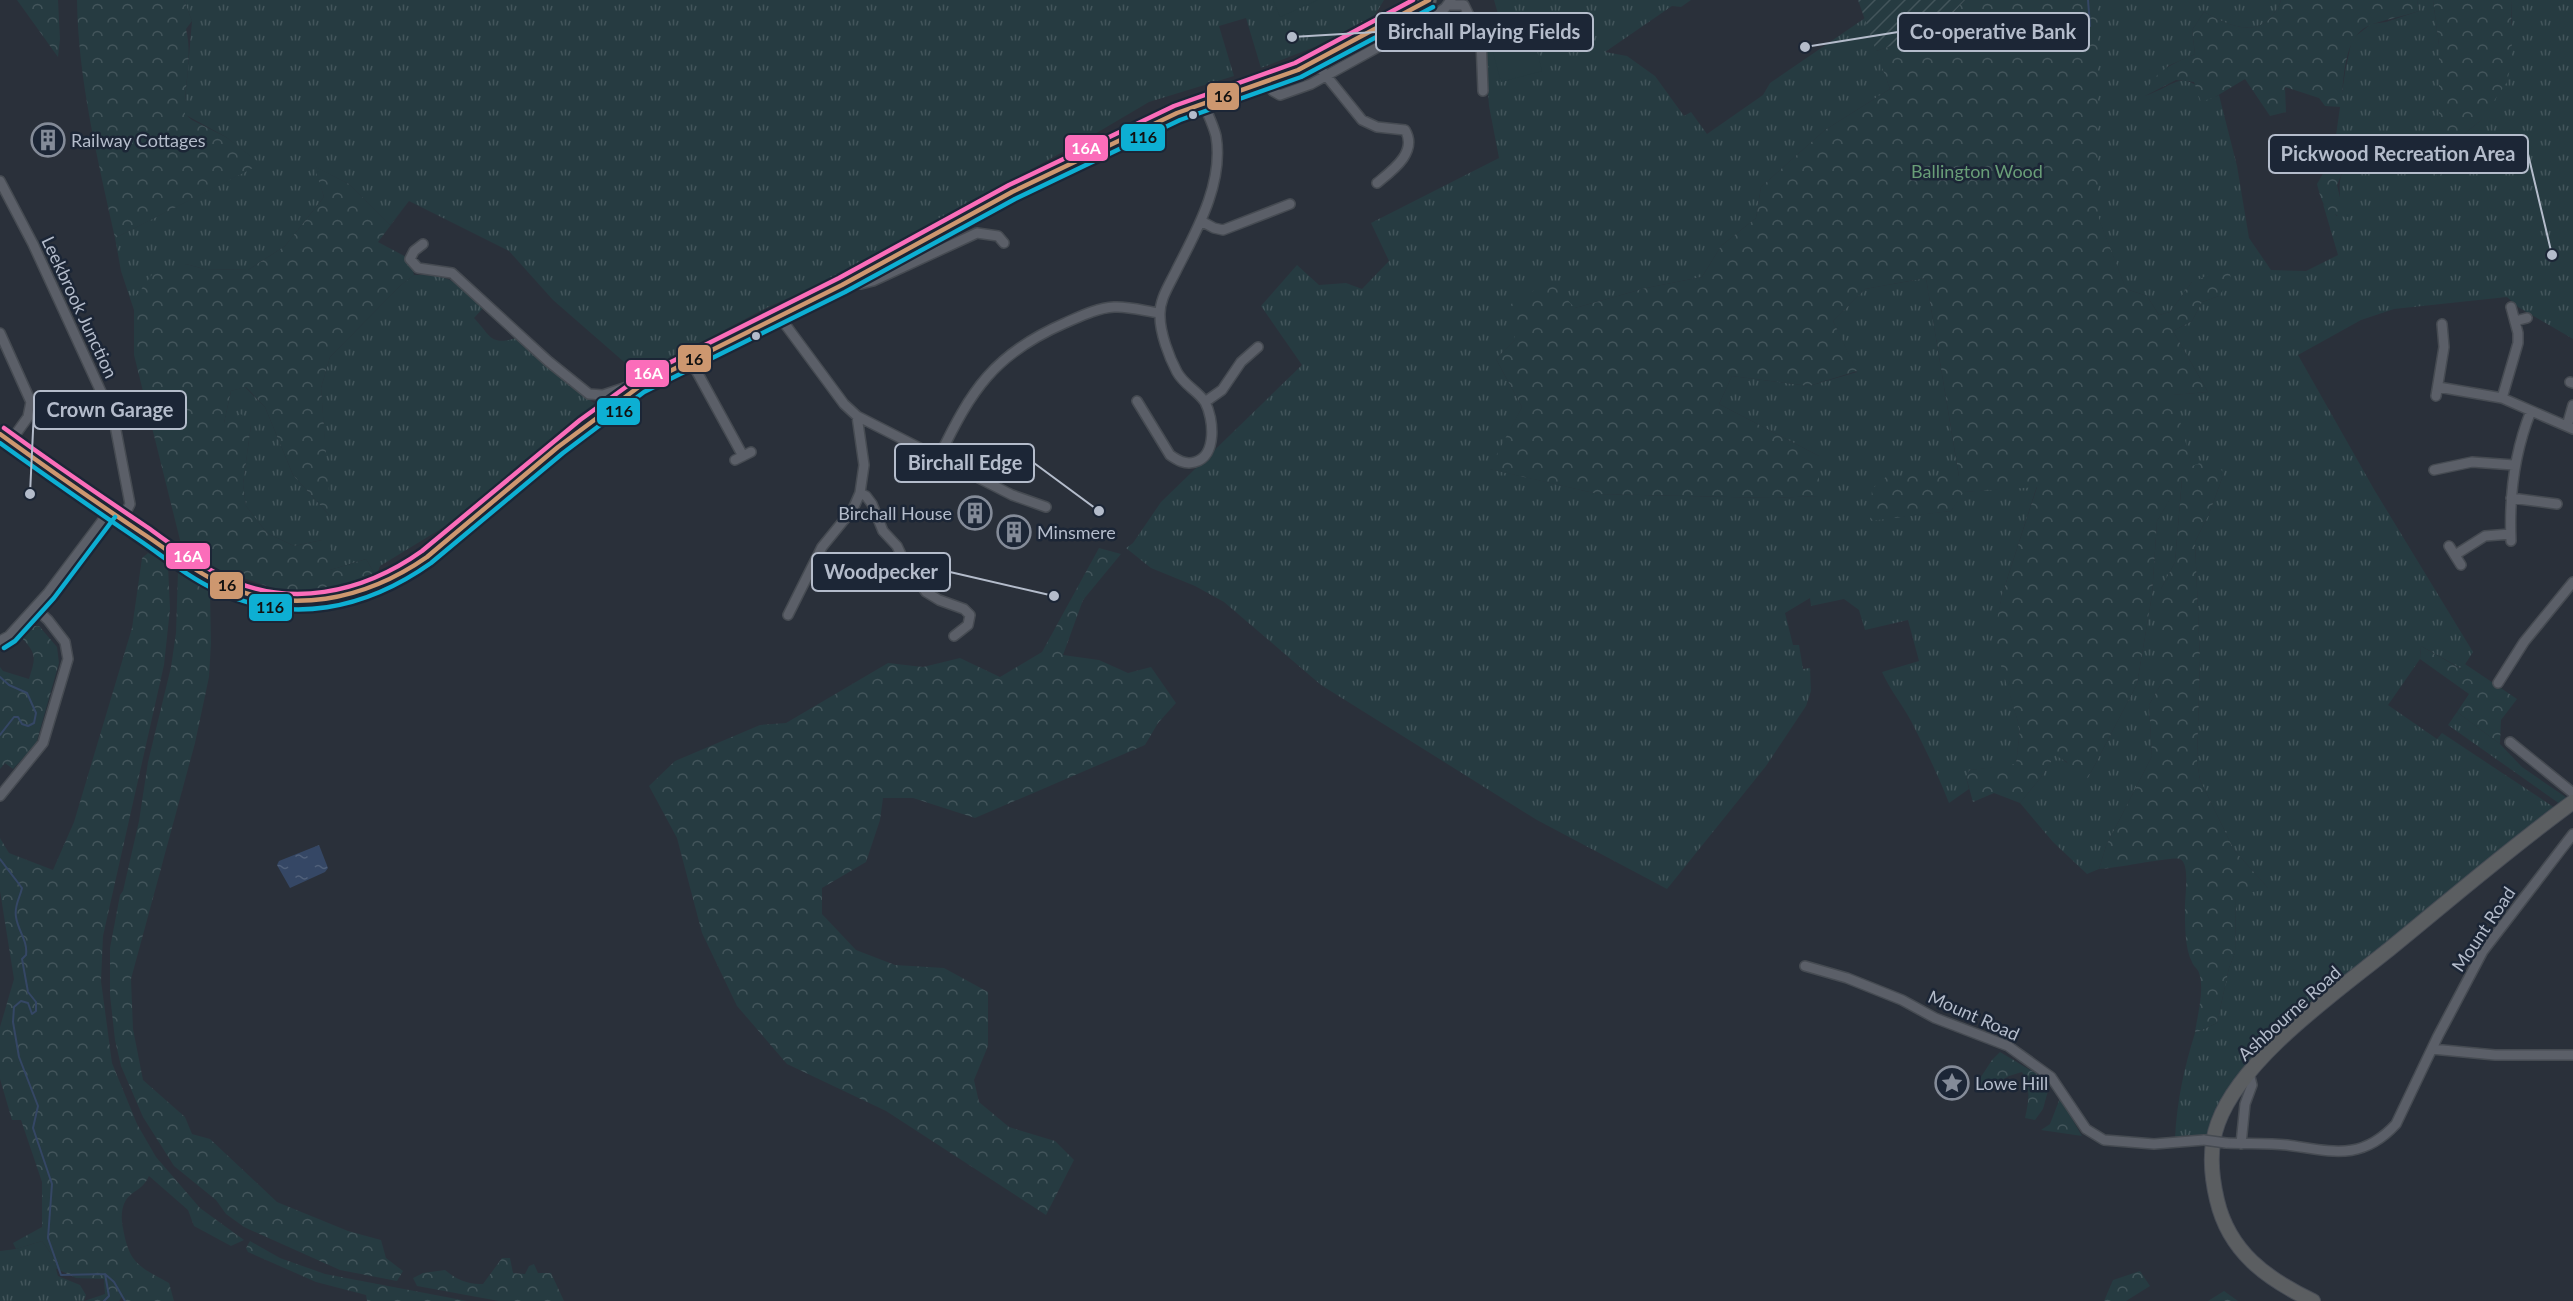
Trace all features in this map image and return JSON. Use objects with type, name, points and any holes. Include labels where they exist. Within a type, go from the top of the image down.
[{"type":"highway","points":[[5,438],[109,512],[212,579],[231,588],[270,598],[319,602],[368,591],[391,581],[426,558],[565,442],[614,403],[640,386],[857,276],[1012,192],[1146,126],[1203,102],[1265,82],[1315,62],[1429,0]]},
{"type":"highway","name":"Ashbourne Road","points":[[2313,1301],[2283,1287],[2248,1259],[2234,1242],[2220,1211],[2213,1179],[2213,1143],[2223,1111],[2306,1018],[2474,879],[2573,802]]},
{"type":"street","points":[[1265,82],[1280,95],[1326,75],[1427,20],[1450,2],[1464,5],[1481,40],[1483,91]]},
{"type":"street","points":[[1315,62],[1362,120],[1377,127],[1405,130],[1410,140],[1405,155],[1377,183]]},
{"type":"street","points":[[1137,401],[1170,455],[1176,460],[1190,463],[1205,456],[1212,434],[1205,402],[1183,381],[1177,371],[1161,326],[1160,313],[1163,298],[1201,221],[1213,186],[1217,151],[1216,136],[1203,102]]},
{"type":"street","name":"Leekbrook Junction","points":[[0,181],[33,244],[114,420],[130,504],[122,520]]},
{"type":"street","points":[[1201,221],[1223,230],[1290,204]]},
{"type":"street","points":[[857,276],[861,284],[873,281],[977,233],[998,236],[1004,243]]},
{"type":"street","points":[[423,244],[414,251],[410,259],[418,268],[452,273],[548,361],[589,394],[603,395],[630,386],[640,386]]},
{"type":"street","points":[[939,457],[970,396],[995,367],[1013,352],[1050,329],[1096,310],[1120,307],[1160,313]]},
{"type":"street","points":[[2502,398],[2518,343],[2511,307]]},
{"type":"street","points":[[779,316],[844,404],[857,416],[1012,495],[1046,507]]},
{"type":"street","points":[[2515,321],[2527,318]]},
{"type":"street","points":[[2432,335],[2442,329],[2444,346],[2437,391],[2502,398],[2570,428],[2573,405]]},
{"type":"street","points":[[0,333],[31,402],[28,417],[5,438]]},
{"type":"street","points":[[1205,402],[1222,390],[1241,362],[1258,347]]},
{"type":"street","points":[[691,361],[743,456]]},
{"type":"street","points":[[2455,555],[2485,536],[2511,538],[2514,465],[2521,436],[2531,411]]},
{"type":"street","points":[[788,615],[822,547],[853,508],[860,492],[864,465],[857,416]]},
{"type":"street","points":[[2441,471],[2480,462],[2514,465]]},
{"type":"street","points":[[860,492],[872,504],[883,531],[897,546],[904,561],[926,592],[939,600],[964,609],[970,615],[968,625],[954,636]]},
{"type":"street","points":[[2511,498],[2551,506]]},
{"type":"street","points":[[1,641],[35,608],[109,512]]},
{"type":"street","points":[[2449,546],[2461,565]]},
{"type":"street","points":[[2498,683],[2524,642],[2573,582]]},
{"type":"street","points":[[0,796],[43,742],[68,659],[65,642],[48,620],[35,608]]},
{"type":"street","points":[[2510,742],[2573,793]]},
{"type":"street","name":"Mount Road","points":[[1805,966],[1847,978],[1902,1000],[1935,1018],[2008,1047],[2051,1077],[2086,1129],[2104,1140],[2154,1144],[2204,1140],[2287,1145],[2335,1153],[2359,1148],[2379,1138],[2396,1124],[2483,951],[2573,834]]},
{"type":"street","points":[[2432,1049],[2495,1055],[2573,1055]]},
{"type":"street","points":[[2241,1144],[2250,1079]]},
{"type":"green space","points":[[17,0],[58,0],[60,39],[58,57]]},
{"type":"green space","points":[[77,0],[184,0],[192,21],[186,29],[189,50],[185,114],[192,120],[226,137],[261,164],[115,238],[85,90]]},
{"type":"green space","points":[[184,0],[1384,0],[1375,15],[1317,46],[1261,68],[1246,18],[1219,26],[1234,76],[1149,102],[1088,138],[827,281],[768,307],[639,375],[553,300],[509,251],[409,201],[390,225],[349,184],[315,167],[324,197],[285,246],[248,270],[204,269],[186,264],[134,299],[134,310],[121,271],[115,238],[260,164],[226,137],[184,114],[192,21]]},
{"type":"green space","points":[[1273,0],[1318,0],[1280,17]]},
{"type":"green space","points":[[1494,0],[1691,0],[1681,7],[1672,6],[1605,52],[1627,56],[1655,76],[1684,116],[1691,112],[1707,134],[1763,95],[1770,83],[1865,18],[1890,89],[1825,130],[1761,187],[1756,218],[1721,246],[1702,277],[1646,288],[1575,308],[1515,340],[1496,359],[1522,407],[1490,469],[1598,494],[1773,498],[1818,496],[1819,456],[1719,404],[1732,376],[1809,386],[1857,372],[1833,321],[1865,289],[1926,278],[1959,477],[1887,476],[1871,520],[1951,511],[1963,492],[2037,486],[2002,595],[1994,639],[2020,729],[2016,765],[1970,770],[1966,777],[1969,789],[1949,803],[1916,731],[1882,672],[1919,661],[1908,620],[1865,630],[1859,610],[1844,599],[1811,606],[1810,598],[1785,613],[1793,645],[1799,645],[1803,669],[1810,668],[1811,691],[1806,706],[1766,766],[1667,889],[1537,820],[1321,685],[1224,602],[1195,586],[1151,568],[1126,548],[1133,543],[1161,502],[1302,365],[1261,306],[1297,265],[1319,285],[1346,283],[1362,289],[1389,261],[1371,223],[1499,158],[1489,106],[1483,34],[1502,28]]},
{"type":"green space","points":[[1858,0],[1965,0],[1937,30],[1876,51]]},
{"type":"green space","name":"Ballington Wood","points":[[1965,0],[2098,0],[2098,216],[2126,289],[2147,296],[2159,315],[2170,312],[2192,282],[2228,267],[2231,278],[2219,296],[2202,302],[2192,321],[2173,331],[2208,392],[2173,395],[2192,466],[2211,459],[2224,473],[2209,514],[2195,542],[2200,659],[2197,761],[2200,780],[2234,850],[2269,889],[2236,895],[2235,953],[2229,968],[2217,1023],[2195,1033],[2201,980],[2190,957],[2185,931],[2186,875],[2183,862],[2175,859],[2099,869],[2106,846],[2152,756],[2149,705],[2161,684],[2161,589],[2175,562],[2182,479],[2157,521],[2152,595],[2137,684],[2088,778],[2071,783],[2067,762],[2055,755],[2042,776],[2020,803],[1994,793],[1973,802],[1966,777],[1970,770],[2016,764],[2020,729],[1993,639],[2002,595],[2037,487],[1964,492],[1951,511],[1870,521],[1872,489],[1887,476],[1959,476],[1926,278],[1865,289],[1833,321],[1857,371],[1809,386],[1732,376],[1719,404],[1819,456],[1819,496],[1773,498],[1598,494],[1489,469],[1522,407],[1496,359],[1515,340],[1511,304],[1550,281],[1575,308],[1646,288],[1702,277],[1721,246],[1756,218],[1761,187],[1825,130],[1890,89],[1876,51],[1937,30]]},
{"type":"green space","points":[[2098,0],[2281,0],[2271,17],[2256,27],[2247,28],[2229,24],[2204,12],[2192,30],[2195,54],[2168,66],[2145,96],[2180,81],[2193,83],[2215,97],[2219,95],[2237,166],[2249,238],[2271,270],[2306,271],[2338,255],[2323,204],[2337,216],[2340,206],[2342,173],[2333,156],[2352,39],[2371,24],[2386,22],[2419,11],[2417,0],[2433,0],[2439,45],[2439,139],[2434,166],[2438,178],[2463,135],[2480,121],[2512,23],[2511,0],[2573,0],[2573,339],[2518,307],[2507,297],[2394,309],[2361,320],[2298,355],[2375,491],[2473,652],[2462,669],[2421,646],[2420,659],[2388,705],[2437,739],[2442,733],[2555,808],[2245,1068],[2218,1106],[2207,1136],[2190,1135],[2175,1138],[2179,1098],[2188,1059],[2195,1033],[2217,1023],[2229,968],[2235,953],[2236,894],[2268,888],[2234,850],[2200,780],[2197,761],[2200,659],[2195,542],[2209,514],[2224,473],[2192,467],[2172,395],[2208,392],[2173,331],[2192,321],[2202,302],[2219,296],[2192,282],[2170,312],[2159,315],[2147,296],[2126,289],[2098,217]]},
{"type":"green space","points":[[2281,0],[2417,0],[2419,11],[2373,24],[2363,29],[2355,37],[2346,59],[2341,107],[2325,106],[2319,98],[2285,87],[2286,112],[2270,116],[2245,79],[2215,97],[2201,102],[2194,82],[2176,80],[2145,96],[2152,81],[2164,69],[2195,54],[2192,30],[2204,12],[2229,24],[2247,28],[2256,27],[2271,17]]},
{"type":"green space","points":[[2433,0],[2511,0],[2512,60],[2507,82],[2480,121],[2463,135],[2438,179],[2434,166],[2439,139],[2439,45]]},
{"type":"green space","points":[[1533,34],[1542,71],[1501,82],[1491,45]]},
{"type":"green space","points":[[2333,156],[2342,173],[2337,185],[2342,206],[2352,214],[2349,217],[2335,214],[2326,208],[2317,184]]},
{"type":"green space","points":[[314,166],[349,184],[390,225],[409,201],[378,242],[410,259],[414,275],[401,285],[330,357],[321,388],[331,517],[293,475],[265,407],[246,387],[231,391],[224,423],[241,414],[251,425],[243,484],[246,506],[267,533],[294,546],[322,540],[331,548],[330,570],[366,559],[376,576],[318,590],[279,590],[216,569],[181,544],[134,355],[134,299],[154,272],[186,264],[204,269],[248,270],[285,246],[324,197]]},
{"type":"green space","points":[[414,275],[438,276],[460,286],[484,307],[474,318],[492,338],[501,341],[516,338],[596,405],[444,527],[380,566],[376,576],[366,559],[330,570],[322,540],[294,546],[267,533],[246,506],[243,484],[251,425],[224,423],[231,391],[245,387],[265,407],[293,475],[330,516],[321,388],[330,357],[401,285]]},
{"type":"green space","points":[[2182,478],[2175,562],[2161,589],[2161,684],[2149,705],[2152,756],[2106,846],[2099,869],[2087,874],[2053,842],[2020,803],[2042,776],[2055,754],[2088,778],[2137,684],[2152,595],[2157,521]]},
{"type":"green space","points":[[1099,548],[1121,554],[1083,600],[1063,655],[1099,660],[1128,673],[1151,667],[1176,703],[1158,723],[1145,745],[975,818],[913,798],[883,798],[880,820],[866,862],[822,888],[822,914],[856,950],[895,965],[944,968],[988,992],[988,1046],[974,1080],[979,1102],[1009,1127],[1055,1141],[1074,1160],[1046,1215],[886,1111],[787,1064],[737,1006],[702,933],[677,838],[649,786],[675,761],[760,725],[786,723],[888,663],[923,667],[960,658],[1000,677],[1042,652]]},
{"type":"green space","points":[[148,553],[168,565],[170,609],[164,665],[103,936],[101,981],[112,1063],[137,1124],[156,1157],[200,1208],[244,1240],[231,1246],[194,1226],[188,1210],[149,1176],[144,1185],[129,1196],[124,1203],[122,1221],[125,1240],[132,1256],[142,1267],[169,1283],[174,1301],[124,1301],[123,1295],[119,1301],[84,1301],[105,1294],[104,1279],[76,1278],[55,1268],[52,1255],[42,1241],[16,1249],[13,1243],[42,1227],[42,1182],[21,1120],[12,1120],[0,1079],[0,1027],[14,979],[0,891],[0,838],[9,853],[53,870],[74,822],[132,628],[142,558]]},
{"type":"green space","points":[[178,571],[210,591],[209,677],[195,743],[131,979],[133,1029],[143,1080],[185,1117],[192,1134],[210,1139],[277,1202],[348,1231],[381,1240],[386,1258],[403,1271],[397,1281],[340,1270],[244,1227],[226,1214],[216,1200],[174,1166],[143,1117],[121,1066],[115,1040],[110,995],[110,948],[120,895],[123,891],[139,821],[148,762],[171,667],[176,633]]},
{"type":"green space","points":[[30,626],[39,626],[57,647],[59,663],[36,744],[13,769],[5,763],[0,769],[0,667],[3,671],[29,679],[34,656],[30,647],[20,636]]},
{"type":"green space","points":[[2421,646],[2461,669],[2465,664],[2517,699],[2501,720],[2500,744],[2457,712],[2469,694],[2420,659]]},
{"type":"green space","points":[[2457,712],[2500,744],[2522,767],[2567,798],[2560,804],[2448,725]]},
{"type":"green space","points":[[2000,1052],[2037,1074],[2049,1087],[2043,1109],[2035,1120],[2025,1118],[2028,1095],[2027,1084],[2022,1072],[1989,1087],[1977,1083]]},
{"type":"green space","points":[[2060,1098],[2082,1136],[2041,1130],[2050,1124]]},
{"type":"green space","points":[[42,1241],[52,1255],[58,1276],[80,1285],[86,1295],[84,1301],[0,1301],[0,1251]]},
{"type":"green space","points":[[250,1241],[280,1258],[325,1274],[467,1301],[367,1301],[366,1295],[316,1282],[248,1252],[246,1248]]},
{"type":"green space","points":[[502,1258],[510,1258],[513,1273],[525,1274],[529,1266],[534,1264],[538,1273],[551,1273],[564,1301],[499,1301],[417,1286],[413,1278],[423,1273],[445,1270],[463,1281],[483,1284]]},
{"type":"green space","points":[[2140,1271],[2150,1286],[2126,1301],[2104,1301],[2113,1280]]},
{"type":"green space","points":[[2224,1291],[2238,1301],[2208,1301]]},
{"type":"water","points":[[319,845],[328,868],[325,872],[290,888],[277,865],[279,861]]},
{"type":"waterway","points":[[2088,0],[2090,26]]},
{"type":"waterway","points":[[0,677],[9,685],[27,693],[36,713],[34,723],[28,726],[22,724],[18,717],[14,717],[0,735]]},
{"type":"waterway","points":[[0,859],[22,888],[16,905],[16,917],[26,945],[26,955],[22,959],[28,992],[36,1002],[36,1011],[32,1014],[28,1003],[21,1001],[14,1007],[13,1022],[19,1057],[38,1106],[33,1128],[52,1184],[48,1238],[61,1275],[105,1274],[114,1282],[125,1301]]},
{"type":"waterway","points":[[104,1301],[109,1296],[105,1274]]},
{"type":"transit line","name":"16A","points":[[4,428],[183,552],[220,575],[246,586],[272,592],[298,594],[324,592],[350,586],[399,566],[422,551],[580,420],[637,379],[839,278],[1009,185],[1174,106],[1295,63],[1413,0]]},
{"type":"transit line","name":"16","points":[[0,434],[188,565],[218,582],[245,593],[271,599],[299,601],[326,599],[352,593],[378,584],[427,557],[558,447],[640,386],[842,285],[1012,192],[1177,113],[1298,70],[1429,0]]},
{"type":"transit line","name":"116","points":[[0,443],[176,566],[216,590],[244,601],[272,607],[299,609],[327,607],[354,601],[380,592],[431,563],[563,453],[644,392],[845,292],[1015,199],[1180,120],[1301,77],[1433,7]]},
{"type":"transit line","name":"116","points":[[4,648],[15,641],[54,598],[115,517]]},
{"type":"place","name":"Birchall Playing Fields","points":[[1292,37]]},
{"type":"place","name":"Co-operative Bank","points":[[1805,47]]},
{"type":"place","name":"Railway Cottages","points":[[48,140]]},
{"type":"place","name":"Pickwood Recreation Area","points":[[2552,255]]},
{"type":"place","name":"Crown Garage","points":[[30,494]]},
{"type":"place","name":"Birchall Edge","points":[[1099,511]]},
{"type":"place","name":"Birchall House","points":[[975,513]]},
{"type":"place","name":"Minsmere","points":[[1014,532]]},
{"type":"place","name":"Woodpecker","points":[[1054,596]]},
{"type":"place","name":"Lowe Hill","points":[[1952,1083]]}]
